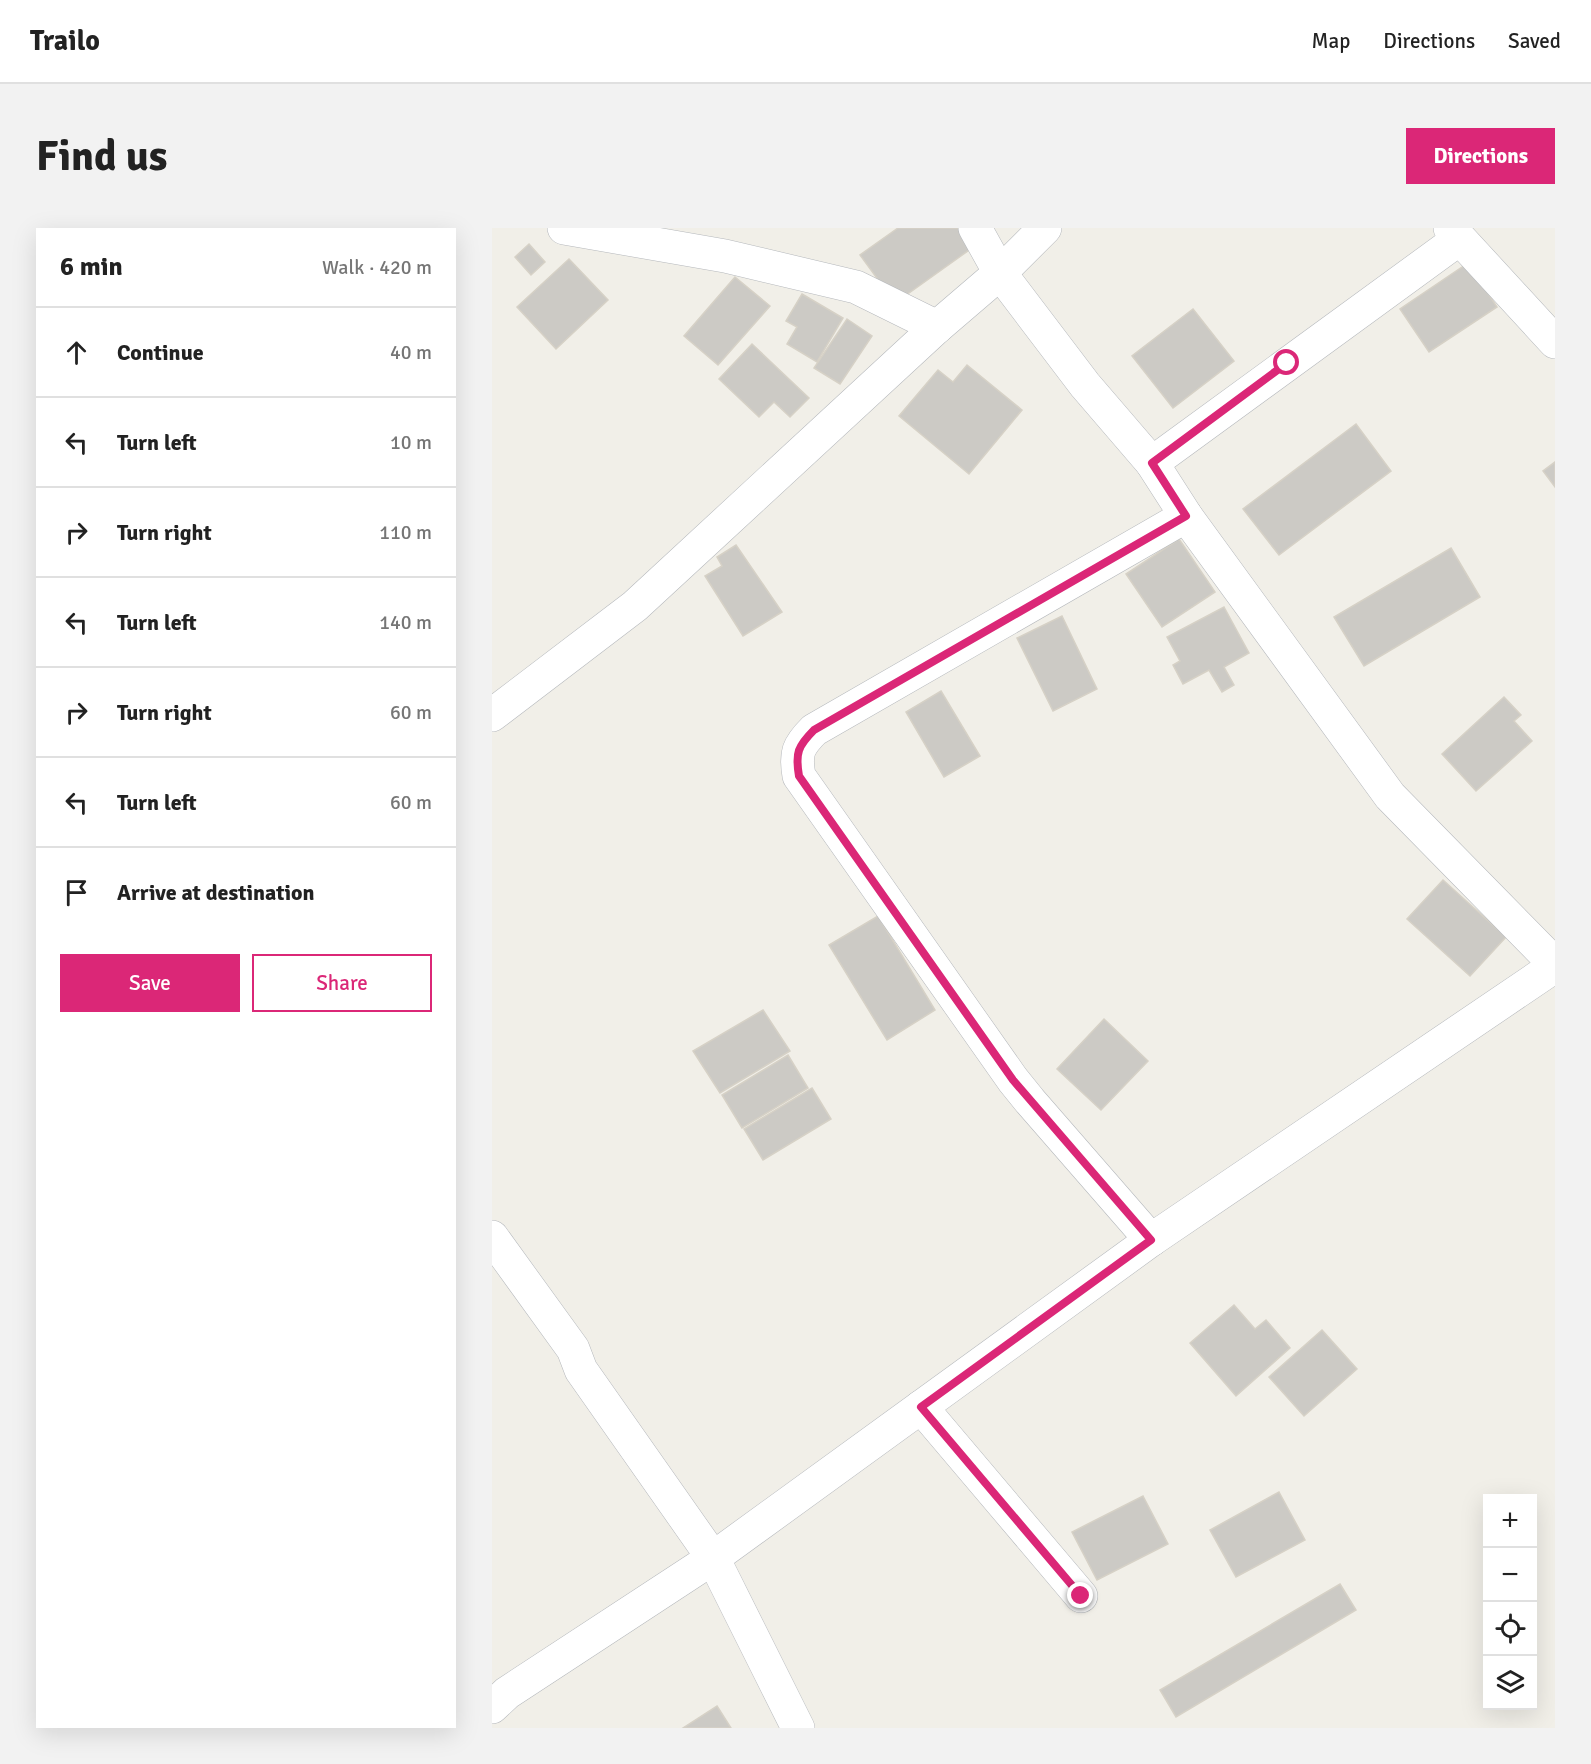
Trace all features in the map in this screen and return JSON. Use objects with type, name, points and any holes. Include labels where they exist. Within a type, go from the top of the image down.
[{"type":"street","points":[[564,228],[725,256],[856,287],[937,327]]},
{"type":"street","points":[[492,1707],[507,1694],[713,1558],[1151,1240],[1555,965],[1390,796],[1186,516],[1152,463],[1085,385],[1000,273],[975,228]]},
{"type":"street","points":[[492,715],[634,606],[937,327],[1000,273],[1045,228]]},
{"type":"street","points":[[1152,463],[1454,233],[1555,342]]},
{"type":"street","points":[[1151,1240],[1013,1080],[799,776],[796,757],[803,740],[814,730],[1186,516]]},
{"type":"street","points":[[492,1237],[573,1349],[581,1370],[713,1558],[798,1728]]},
{"type":"street","points":[[921,1407],[1081,1596]]},
{"type":"building","points":[[898,228],[958,228],[972,248],[895,303],[860,255]]},
{"type":"building","points":[[529,244],[545,262],[531,275],[515,257]]},
{"type":"building","points":[[569,259],[608,300],[556,349],[517,307]]},
{"type":"building","points":[[1468,263],[1497,307],[1429,352],[1400,309]]},
{"type":"building","points":[[735,277],[770,306],[718,365],[684,336]]},
{"type":"building","points":[[802,294],[843,318],[817,362],[787,344],[797,327],[786,321]]},
{"type":"building","points":[[1193,309],[1234,361],[1173,408],[1132,356]]},
{"type":"building","points":[[847,319],[872,336],[840,384],[814,368]]},
{"type":"building","points":[[752,344],[809,398],[790,417],[774,402],[759,417],[719,379]]},
{"type":"building","points":[[967,365],[1022,410],[969,474],[899,416],[938,370],[953,382]]},
{"type":"building","points":[[1356,424],[1391,471],[1279,555],[1243,509]]},
{"type":"building","points":[[1555,462],[1555,487],[1543,471]]},
{"type":"building","points":[[1179,539],[1215,592],[1162,627],[1126,574]]},
{"type":"building","points":[[736,545],[782,612],[743,636],[705,576],[722,566],[717,557]]},
{"type":"building","points":[[1451,548],[1480,597],[1364,666],[1334,617]]},
{"type":"building","points":[[1224,607],[1249,653],[1224,667],[1234,685],[1222,692],[1209,670],[1183,684],[1173,665],[1180,661],[1167,637]]},
{"type":"building","points":[[1062,616],[1097,689],[1053,711],[1017,638]]},
{"type":"building","points":[[941,691],[980,756],[944,777],[906,712]]},
{"type":"building","points":[[1504,697],[1521,715],[1514,721],[1532,741],[1476,791],[1442,754]]},
{"type":"building","points":[[1443,880],[1506,937],[1470,976],[1407,919]]},
{"type":"building","points":[[878,916],[935,1010],[887,1040],[829,945]]},
{"type":"building","points":[[763,1010],[790,1051],[720,1093],[693,1051]]},
{"type":"building","points":[[1104,1019],[1148,1061],[1101,1110],[1057,1069]]},
{"type":"building","points":[[788,1055],[808,1088],[742,1128],[722,1095]]},
{"type":"building","points":[[812,1088],[831,1119],[763,1160],[744,1129]]},
{"type":"building","points":[[1234,1305],[1255,1329],[1266,1320],[1290,1348],[1236,1396],[1190,1343]]},
{"type":"building","points":[[1322,1330],[1357,1369],[1304,1416],[1269,1377]]},
{"type":"building","points":[[1279,1492],[1305,1540],[1236,1577],[1210,1530]]},
{"type":"building","points":[[1143,1496],[1168,1544],[1097,1580],[1072,1532]]},
{"type":"building","points":[[1340,1584],[1356,1610],[1176,1717],[1160,1690]]},
{"type":"building","points":[[717,1706],[731,1728],[683,1728]]},
{"type":"route","points":[[1081,1596],[921,1407],[1151,1240],[1013,1080],[799,776],[796,757],[803,740],[814,730],[1186,516],[1152,463],[1287,363]]}]
